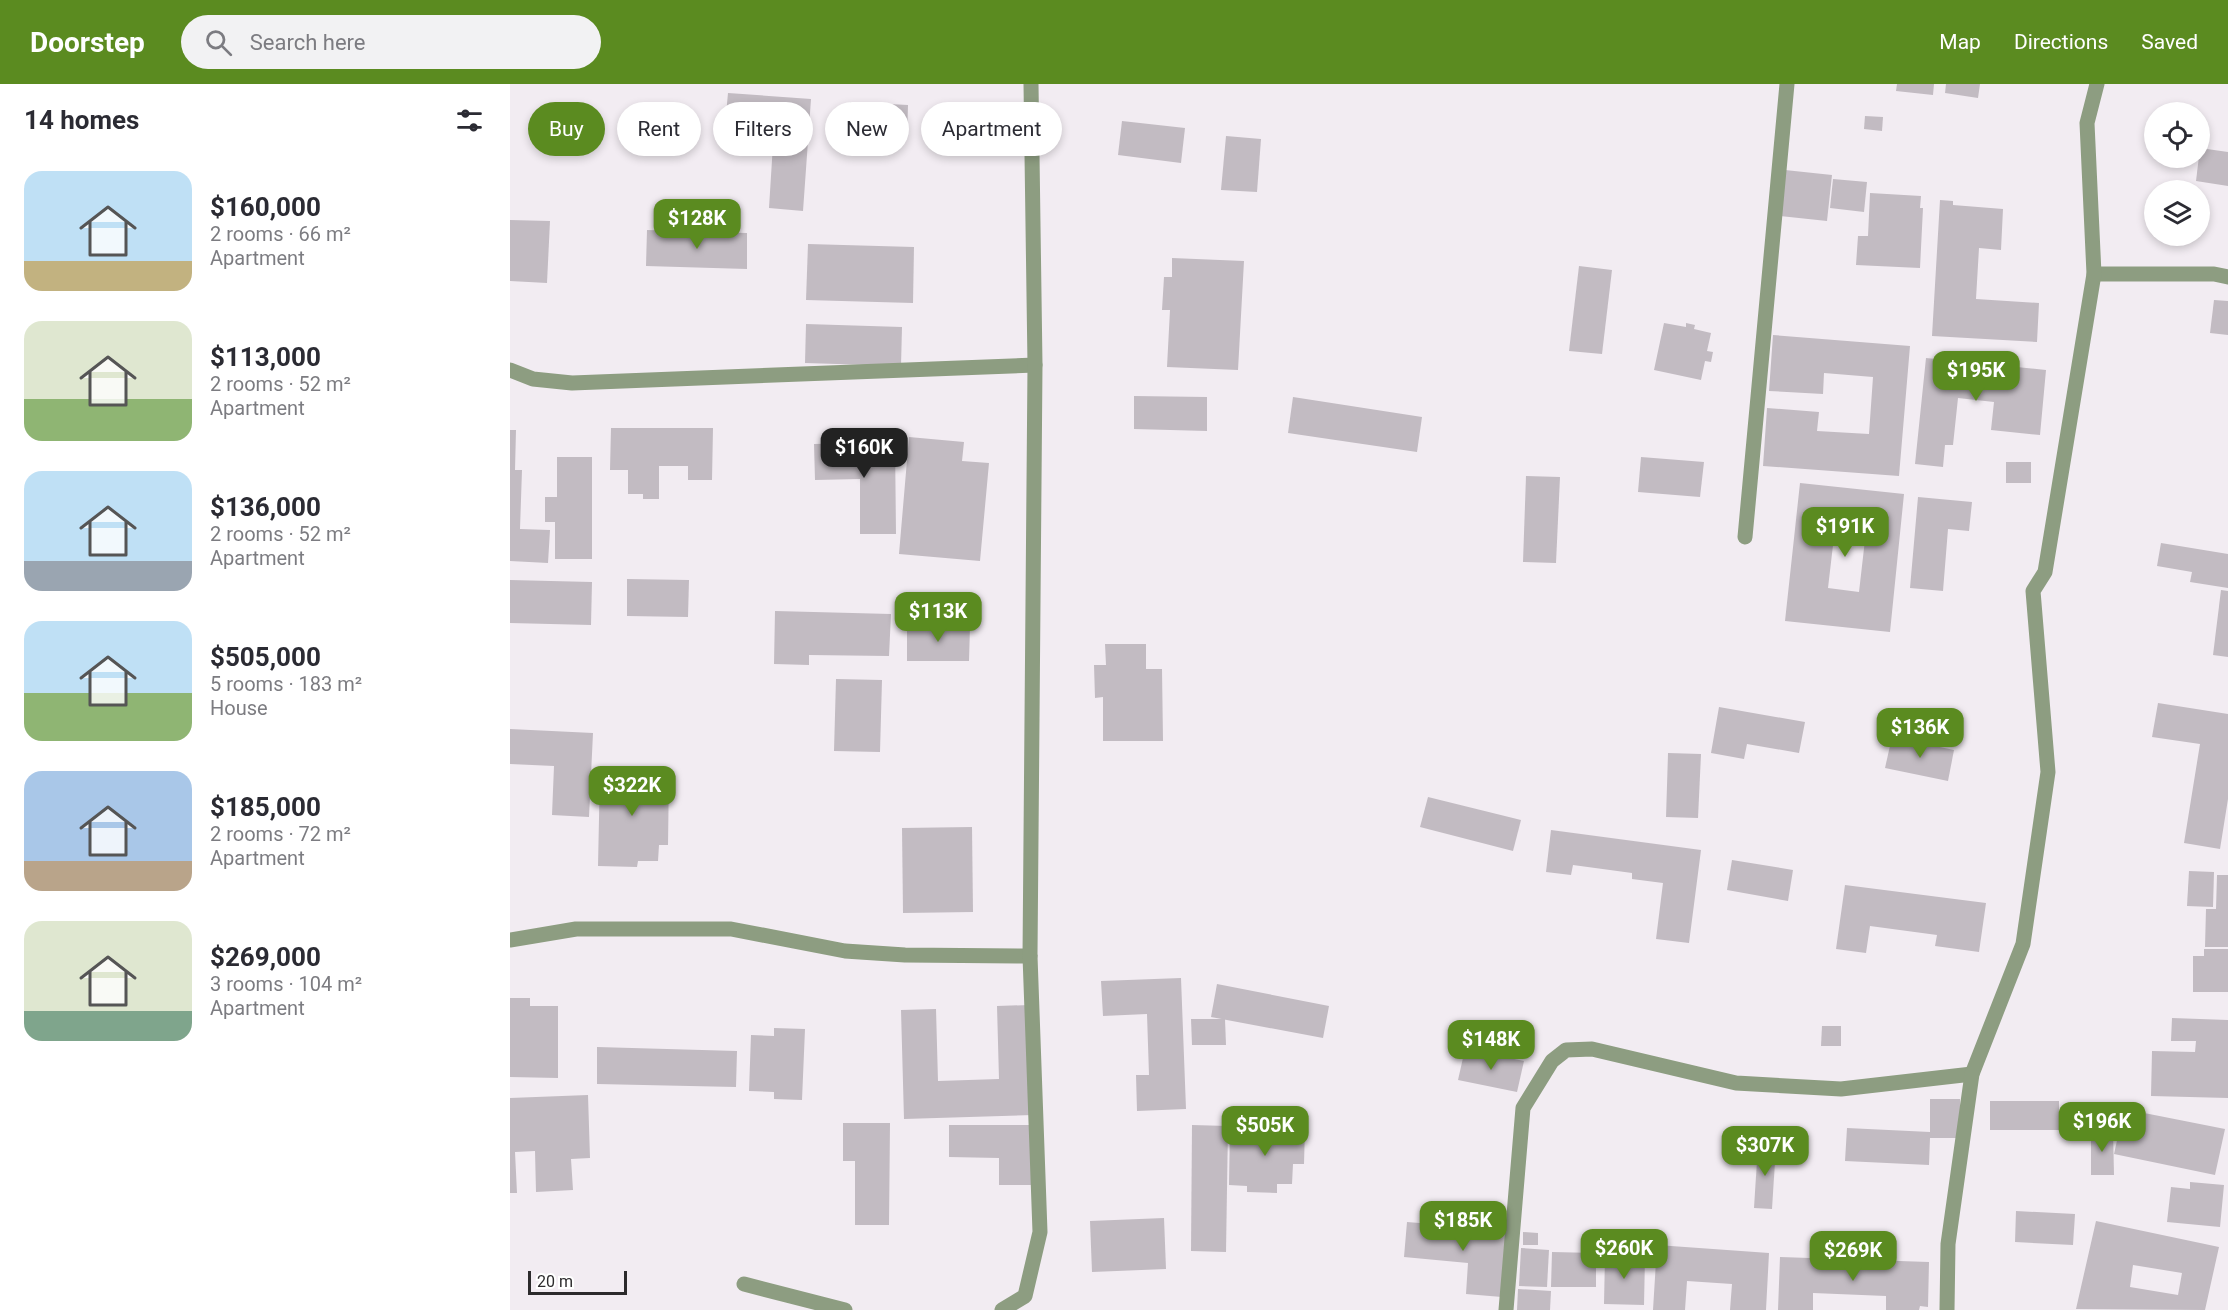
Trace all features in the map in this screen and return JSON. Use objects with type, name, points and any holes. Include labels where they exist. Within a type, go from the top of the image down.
[{"type":"street","points":[[1002,1310],[1026,1303],[1040,1232],[1030,957],[1035,365],[1031,84]]},
{"type":"street","points":[[1745,537],[1787,84]]},
{"type":"street","points":[[1947,1310],[1948,1244],[1972,1074],[2024,944],[2049,772],[2033,591],[2045,572],[2094,274],[2087,123],[2097,84]]},
{"type":"street","points":[[2094,274],[2214,274],[2228,277]]},
{"type":"street","points":[[510,370],[533,379],[572,383],[1035,365]]},
{"type":"street","points":[[510,940],[576,929],[731,929],[845,951],[905,955],[1030,957]]},
{"type":"street","points":[[1506,1310],[1523,1108],[1552,1061],[1566,1050],[1592,1048],[1736,1083],[1841,1089],[1972,1074]]},
{"type":"street","points":[[744,1284],[845,1310]]},
{"type":"building","points":[[1897,84],[1934,84],[1933,95],[1896,91]]},
{"type":"building","points":[[1946,84],[1980,84],[1978,98],[1945,93]]},
{"type":"building","points":[[728,93],[811,99],[811,102],[727,102]]},
{"type":"building","points":[[1865,116],[1883,117],[1882,131],[1864,129]]},
{"type":"building","points":[[1122,121],[1185,128],[1181,163],[1118,155]]},
{"type":"building","points":[[1226,136],[1261,139],[1257,192],[1221,190]]},
{"type":"building","points":[[2210,149],[2228,152],[2228,186],[2210,183],[2210,180],[2196,180],[2198,168],[2210,168]]},
{"type":"building","points":[[772,156],[807,156],[803,211],[769,208]]},
{"type":"building","points":[[1785,170],[1832,175],[1827,221],[1780,216]]},
{"type":"building","points":[[1833,179],[1867,182],[1864,212],[1830,208]]},
{"type":"building","points":[[1870,193],[1921,196],[1920,208],[1923,208],[1920,268],[1856,265],[1858,236],[1868,236]]},
{"type":"building","points":[[1940,200],[1953,201],[1953,205],[2003,209],[2001,250],[1979,248],[1976,299],[2039,303],[2037,342],[1932,336]]},
{"type":"building","points":[[510,220],[550,221],[547,283],[510,281]]},
{"type":"building","points":[[647,230],[747,233],[747,269],[646,266]]},
{"type":"building","points":[[808,244],[914,247],[913,303],[806,300]]},
{"type":"building","points":[[1172,258],[1244,261],[1238,370],[1167,367],[1170,310],[1162,310],[1164,277],[1172,277]]},
{"type":"building","points":[[1579,266],[1612,270],[1602,354],[1569,351]]},
{"type":"building","points":[[2214,300],[2228,301],[2228,335],[2210,333]]},
{"type":"building","points":[[1664,323],[1686,327],[1686,323],[1695,325],[1694,329],[1711,333],[1707,351],[1713,352],[1711,362],[1705,361],[1701,380],[1654,370]]},
{"type":"building","points":[[806,324],[902,327],[901,366],[805,363]]},
{"type":"building","points":[[1773,335],[1910,346],[1899,476],[1763,466],[1767,408],[1819,412],[1817,431],[1869,434],[1873,377],[1824,373],[1823,394],[1769,391]]},
{"type":"building","points":[[1926,358],[2046,370],[2040,435],[1991,430],[1994,402],[1958,398],[1953,445],[1945,445],[1943,467],[1915,464]]},
{"type":"building","points":[[1134,396],[1207,397],[1207,431],[1134,429]]},
{"type":"building","points":[[1293,397],[1422,417],[1417,452],[1288,433]]},
{"type":"building","points":[[611,428],[713,428],[712,480],[688,480],[688,466],[659,466],[659,499],[643,499],[643,494],[628,494],[628,470],[610,470]]},
{"type":"building","points":[[510,430],[516,430],[515,470],[522,470],[520,529],[550,530],[548,563],[510,561]]},
{"type":"building","points":[[909,437],[964,442],[962,461],[989,463],[980,561],[899,554]]},
{"type":"building","points":[[895,442],[896,534],[860,534],[860,479],[815,480],[814,444]]},
{"type":"building","points":[[557,457],[592,457],[592,559],[555,559],[555,522],[545,522],[545,497],[557,497]]},
{"type":"building","points":[[1641,457],[1704,462],[1700,497],[1638,492]]},
{"type":"building","points":[[2006,462],[2031,462],[2031,483],[2006,483]]},
{"type":"building","points":[[1526,476],[1560,477],[1556,563],[1523,562]]},
{"type":"building","points":[[1800,483],[1904,494],[1890,632],[1785,621]],"holes":[[[1835,528],[1866,531],[1859,592],[1828,588]]]},
{"type":"building","points":[[1918,497],[1972,502],[1969,531],[1948,529],[1943,591],[1910,588]]},
{"type":"building","points":[[2161,543],[2228,554],[2228,588],[2190,582],[2192,572],[2157,566]]},
{"type":"building","points":[[627,579],[689,580],[688,617],[627,616]]},
{"type":"building","points":[[510,580],[592,582],[591,625],[510,623]]},
{"type":"building","points":[[2221,590],[2228,591],[2228,657],[2213,655]]},
{"type":"building","points":[[775,611],[891,614],[889,656],[809,655],[809,665],[774,664]]},
{"type":"building","points":[[907,626],[970,626],[969,661],[907,661]]},
{"type":"building","points":[[1105,644],[1146,644],[1146,669],[1162,669],[1163,741],[1103,741],[1103,697],[1095,698],[1094,665],[1106,665]]},
{"type":"building","points":[[836,679],[882,680],[880,752],[834,751]]},
{"type":"building","points":[[2158,703],[2228,714],[2228,799],[2220,849],[2184,843],[2200,744],[2152,737]]},
{"type":"building","points":[[1719,707],[1805,722],[1799,753],[1747,744],[1744,759],[1711,753]]},
{"type":"building","points":[[510,729],[593,733],[589,817],[552,815],[554,766],[510,764]]},
{"type":"building","points":[[1892,737],[1954,750],[1948,781],[1885,768]]},
{"type":"building","points":[[1668,753],[1701,754],[1698,818],[1666,817]]},
{"type":"building","points":[[600,771],[669,772],[668,845],[659,845],[658,861],[638,861],[637,867],[598,866]]},
{"type":"building","points":[[1428,797],[1521,820],[1513,851],[1420,827]]},
{"type":"building","points":[[972,827],[973,912],[903,913],[902,828]]},
{"type":"building","points":[[1551,830],[1701,850],[1689,943],[1656,939],[1663,883],[1632,879],[1632,873],[1573,865],[1571,875],[1546,872]]},
{"type":"building","points":[[1732,860],[1793,870],[1788,901],[1727,890]]},
{"type":"building","points":[[2189,871],[2214,872],[2213,907],[2187,906]]},
{"type":"building","points":[[2217,875],[2228,875],[2228,947],[2205,947],[2206,909],[2216,909]]},
{"type":"building","points":[[1845,885],[1986,903],[1979,952],[1935,946],[1937,935],[1870,926],[1866,953],[1836,949]]},
{"type":"building","points":[[2204,949],[2228,949],[2228,992],[2193,992],[2193,956],[2204,956]]},
{"type":"building","points":[[1181,978],[1186,1109],[1137,1111],[1136,1075],[1149,1075],[1147,1014],[1103,1016],[1101,981]]},
{"type":"building","points":[[1217,984],[1329,1006],[1323,1038],[1211,1017]]},
{"type":"building","points":[[510,998],[530,998],[530,1006],[558,1006],[558,1078],[510,1077]]},
{"type":"building","points":[[1030,1005],[1033,1115],[904,1119],[901,1010],[936,1009],[938,1081],[999,1079],[997,1006]]},
{"type":"building","points":[[2172,1018],[2228,1020],[2228,1098],[2151,1096],[2152,1051],[2195,1052],[2196,1041],[2171,1041]]},
{"type":"building","points":[[1191,1019],[1225,1019],[1226,1045],[1192,1045]]},
{"type":"building","points":[[1822,1026],[1841,1026],[1841,1046],[1821,1046]]},
{"type":"building","points":[[774,1028],[805,1029],[802,1100],[774,1099],[774,1092],[749,1091],[751,1035],[774,1036]]},
{"type":"building","points":[[597,1047],[737,1051],[736,1087],[597,1084]]},
{"type":"building","points":[[1465,1049],[1524,1061],[1517,1092],[1458,1080]]},
{"type":"building","points":[[588,1095],[590,1158],[571,1159],[573,1190],[536,1192],[535,1151],[515,1152],[517,1193],[510,1193],[510,1098]]},
{"type":"building","points":[[1930,1099],[1960,1099],[1960,1138],[1930,1138],[1929,1165],[1845,1161],[1847,1128],[1930,1132]]},
{"type":"building","points":[[1990,1101],[2059,1101],[2059,1130],[1990,1130]]},
{"type":"building","points":[[2124,1109],[2225,1129],[2215,1175],[2114,1154]]},
{"type":"building","points":[[843,1123],[890,1123],[889,1225],[855,1225],[855,1161],[843,1161]]},
{"type":"building","points":[[949,1125],[1033,1125],[1032,1185],[999,1185],[999,1158],[949,1157]]},
{"type":"building","points":[[1192,1125],[1228,1126],[1226,1252],[1191,1251]]},
{"type":"building","points":[[1230,1126],[1305,1128],[1304,1164],[1293,1164],[1292,1184],[1277,1184],[1277,1193],[1247,1192],[1247,1186],[1229,1185]]},
{"type":"building","points":[[2091,1130],[2113,1130],[2114,1175],[2091,1175]]},
{"type":"building","points":[[1758,1145],[1776,1146],[1772,1209],[1754,1208]]},
{"type":"building","points":[[2190,1182],[2224,1185],[2220,1227],[2167,1222],[2171,1187],[2190,1189]]},
{"type":"building","points":[[2016,1211],[2075,1214],[2073,1245],[2015,1242]]},
{"type":"building","points":[[1164,1218],[1166,1269],[1092,1272],[1090,1221]]},
{"type":"building","points":[[2096,1221],[2219,1247],[2205,1310],[2076,1309]],"holes":[[[2133,1265],[2182,1273],[2178,1295],[2130,1287]]]},
{"type":"building","points":[[1407,1222],[1507,1230],[1502,1297],[1466,1294],[1468,1263],[1404,1257]]},
{"type":"building","points":[[1523,1232],[1538,1233],[1538,1245],[1523,1245]]},
{"type":"building","points":[[1657,1245],[1769,1253],[1766,1310],[1730,1310],[1732,1284],[1687,1281],[1685,1310],[1653,1310]]},
{"type":"building","points":[[1521,1248],[1549,1250],[1547,1287],[1519,1286]]},
{"type":"building","points":[[1552,1252],[1596,1253],[1596,1287],[1551,1287]]},
{"type":"building","points":[[1605,1256],[1645,1257],[1644,1305],[1604,1304]]},
{"type":"building","points":[[1780,1257],[1929,1262],[1928,1307],[1920,1306],[1919,1310],[1886,1310],[1886,1296],[1813,1293],[1813,1310],[1778,1310]]},
{"type":"building","points":[[1518,1289],[1551,1291],[1550,1310],[1517,1310]]}]
